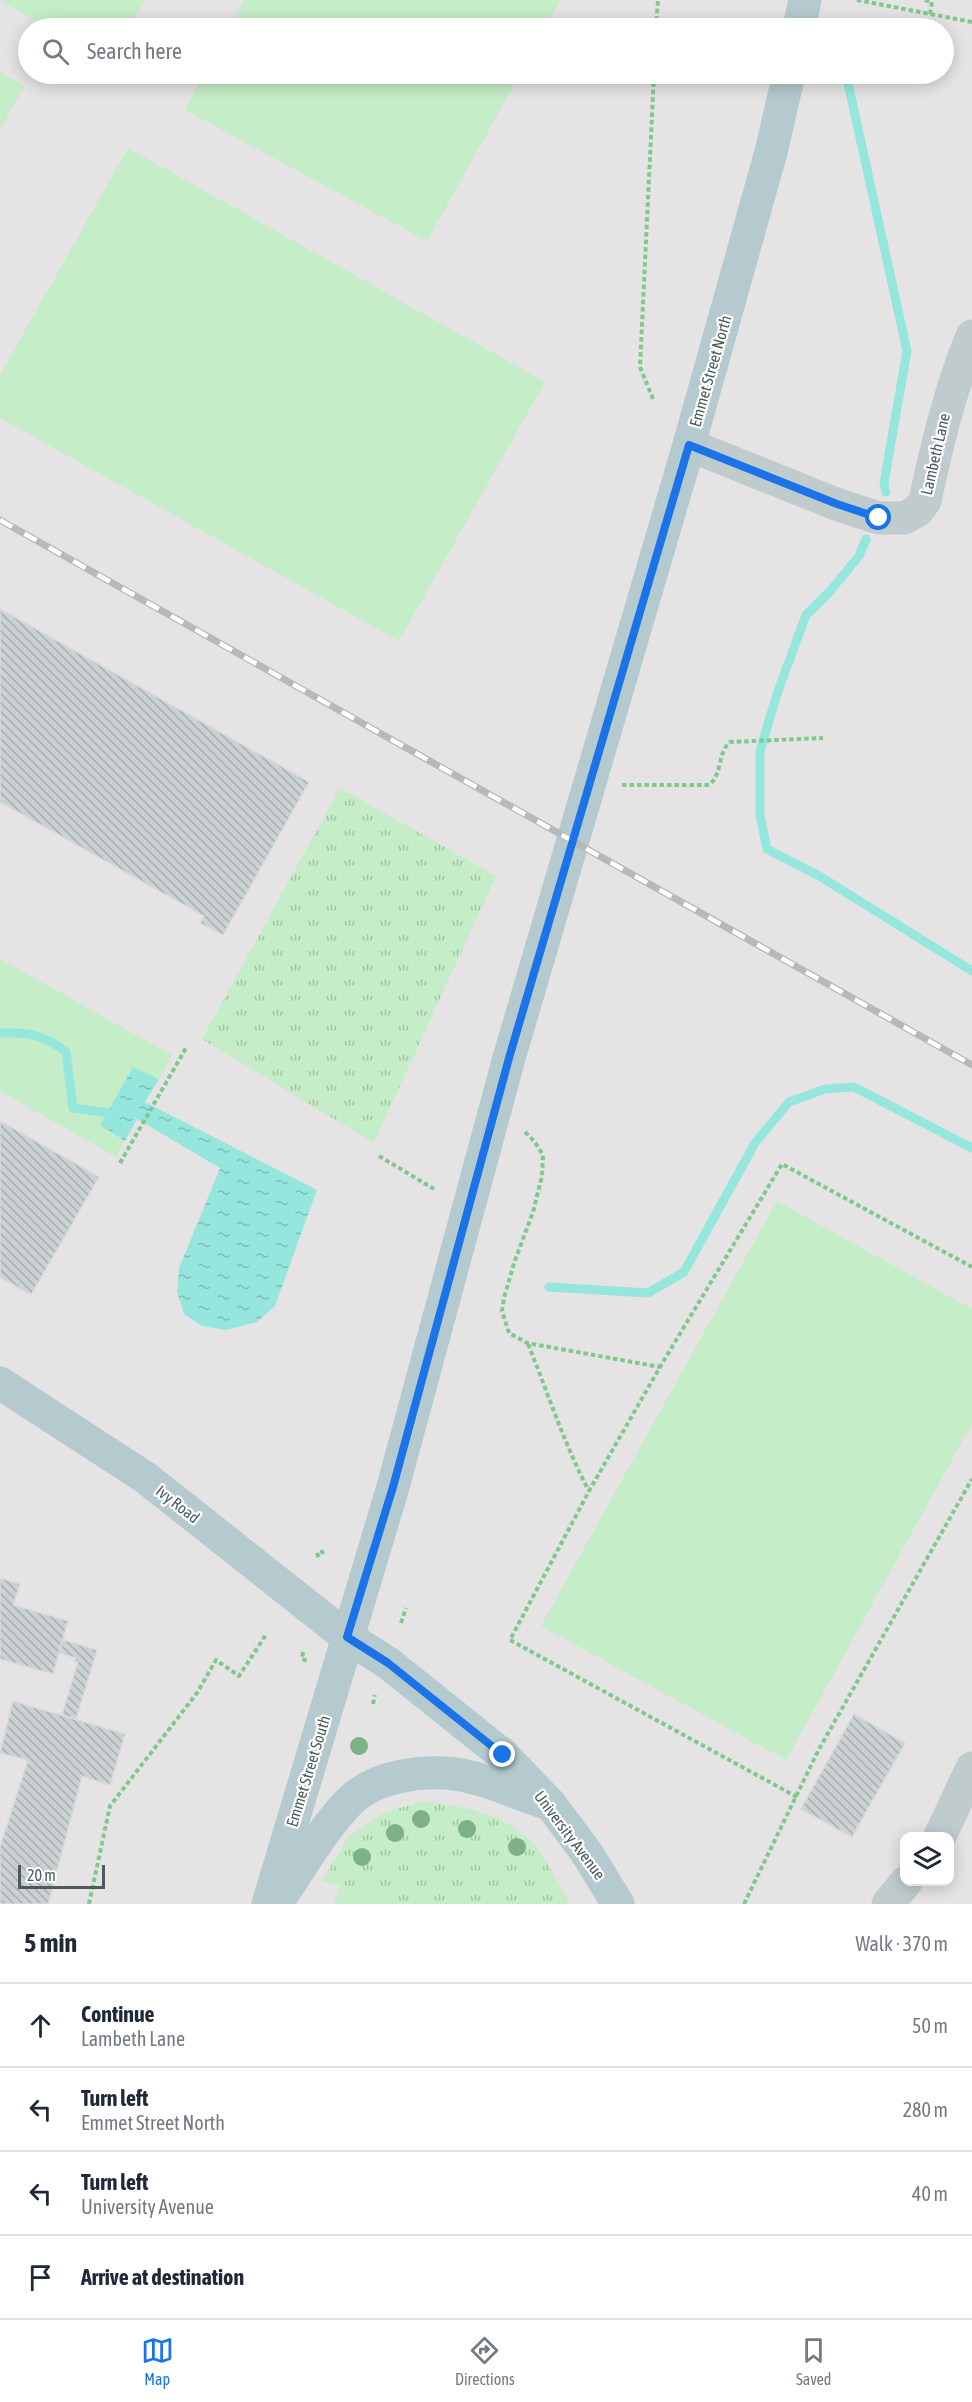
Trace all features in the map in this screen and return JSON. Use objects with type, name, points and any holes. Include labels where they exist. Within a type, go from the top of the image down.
[{"type":"main road","points":[[801,18],[805,0]]},
{"type":"main road","name":"Emmet Street North","points":[[347,1637],[396,1476],[509,1058],[689,445],[771,152],[787,84]]},
{"type":"main road","name":"Ivy Road","points":[[0,1383],[146,1478],[347,1637]]},
{"type":"main road","name":"University Avenue","points":[[347,1637],[388,1663],[503,1755],[551,1805],[586,1852],[618,1904]]},
{"type":"main road","name":"Emmet Street South","points":[[268,1904],[347,1637]]},
{"type":"main road","points":[[276,1904],[351,1800],[368,1788],[392,1778],[422,1774],[455,1774],[551,1805]]},
{"type":"street","name":"Lambeth Lane","points":[[689,445],[837,504],[879,518],[904,518],[917,511],[925,501],[942,420],[972,336]]},
{"type":"street","points":[[942,1832],[972,1768]]},
{"type":"street","points":[[888,1904],[902,1886]]},
{"type":"path","points":[[656,18],[657,0]]},
{"type":"path","points":[[857,0],[951,18]]},
{"type":"path","points":[[925,0],[932,2],[930,14]]},
{"type":"path","points":[[954,19],[972,22]]},
{"type":"path","points":[[653,399],[640,367],[654,84]]},
{"type":"path","points":[[622,785],[709,785],[716,780],[726,746],[730,742],[823,738]]},
{"type":"path","points":[[120,1163],[186,1048]]},
{"type":"path","points":[[525,1132],[543,1155],[542,1176],[533,1212],[514,1263],[502,1311],[509,1333],[527,1343],[660,1367]]},
{"type":"path","points":[[379,1156],[434,1189]]},
{"type":"path","points":[[797,1797],[510,1640],[589,1491],[660,1367],[782,1164],[972,1267]]},
{"type":"path","points":[[527,1343],[563,1429],[571,1456],[589,1491]]},
{"type":"path","points":[[744,1904],[819,1751],[972,1481]]},
{"type":"path","points":[[320,1558],[319,1551],[324,1555]]},
{"type":"path","points":[[401,1623],[406,1608]]},
{"type":"path","points":[[89,1904],[110,1806],[197,1693],[216,1660],[239,1676],[267,1633]]},
{"type":"path","points":[[303,1652],[302,1659],[308,1661]]},
{"type":"path","points":[[369,1697],[373,1704],[375,1695]]},
{"type":"shaded area","points":[[0,0],[972,0],[972,1904],[0,1904]]},
{"type":"green space","points":[[0,0],[145,0],[135,18],[30,18]]},
{"type":"green space","points":[[244,0],[560,0],[550,18],[234,18]]},
{"type":"green space","points":[[0,72],[25,86],[0,129]]},
{"type":"green space","points":[[199,84],[514,84],[427,241],[185,110]]},
{"type":"green space","points":[[128,148],[545,382],[399,641],[0,418],[0,375]]},
{"type":"green space","points":[[340,788],[496,876],[374,1143],[202,1039]]},
{"type":"green space","points":[[0,959],[172,1055],[159,1079],[132,1068],[101,1124],[125,1141],[116,1157],[0,1091]]},
{"type":"green space","points":[[777,1201],[972,1309],[972,1424],[786,1760],[541,1626]]},
{"type":"green space","points":[[424,1801],[483,1813],[497,1818],[522,1833],[539,1850],[570,1904],[334,1904],[340,1886],[322,1881],[349,1836],[384,1813]]},
{"type":"green space","points":[[340,1886],[404,1904],[334,1904]]},
{"type":"water","points":[[133,1067],[159,1079],[145,1102],[317,1190],[275,1306],[257,1322],[226,1330],[202,1326],[184,1314],[177,1292],[179,1268],[220,1168],[137,1119],[125,1141],[100,1125]]},
{"type":"building","points":[[0,609],[309,782],[223,935],[200,923],[204,916],[0,802]]},
{"type":"building","points":[[0,1121],[99,1177],[31,1295],[0,1277]]},
{"type":"building","points":[[0,1578],[20,1584],[13,1605],[68,1621],[53,1674],[0,1659]]},
{"type":"building","points":[[63,1640],[97,1650],[76,1719],[62,1715],[78,1662],[75,1661],[76,1658],[59,1653]]},
{"type":"building","points":[[13,1701],[125,1734],[110,1785],[82,1776],[48,1904],[0,1904],[0,1847],[28,1760],[0,1753]]},
{"type":"building","points":[[854,1714],[905,1743],[852,1837],[801,1809]]},
{"type":"waterway","points":[[848,84],[907,351],[884,483],[886,492]]},
{"type":"waterway","points":[[866,539],[859,556],[831,590],[806,615],[777,694],[760,751],[760,815],[767,849],[821,877],[972,971]]},
{"type":"waterway","points":[[0,1033],[35,1036],[58,1046],[66,1052],[73,1108],[117,1114]]},
{"type":"waterway","points":[[549,1287],[648,1293],[684,1272],[755,1143],[789,1102],[825,1089],[854,1087],[972,1148]]},
{"type":"railway","points":[[0,520],[972,1065]]},
{"type":"route","points":[[503,1755],[388,1663],[347,1637],[393,1487],[509,1058],[689,445],[837,504],[879,518]]}]
